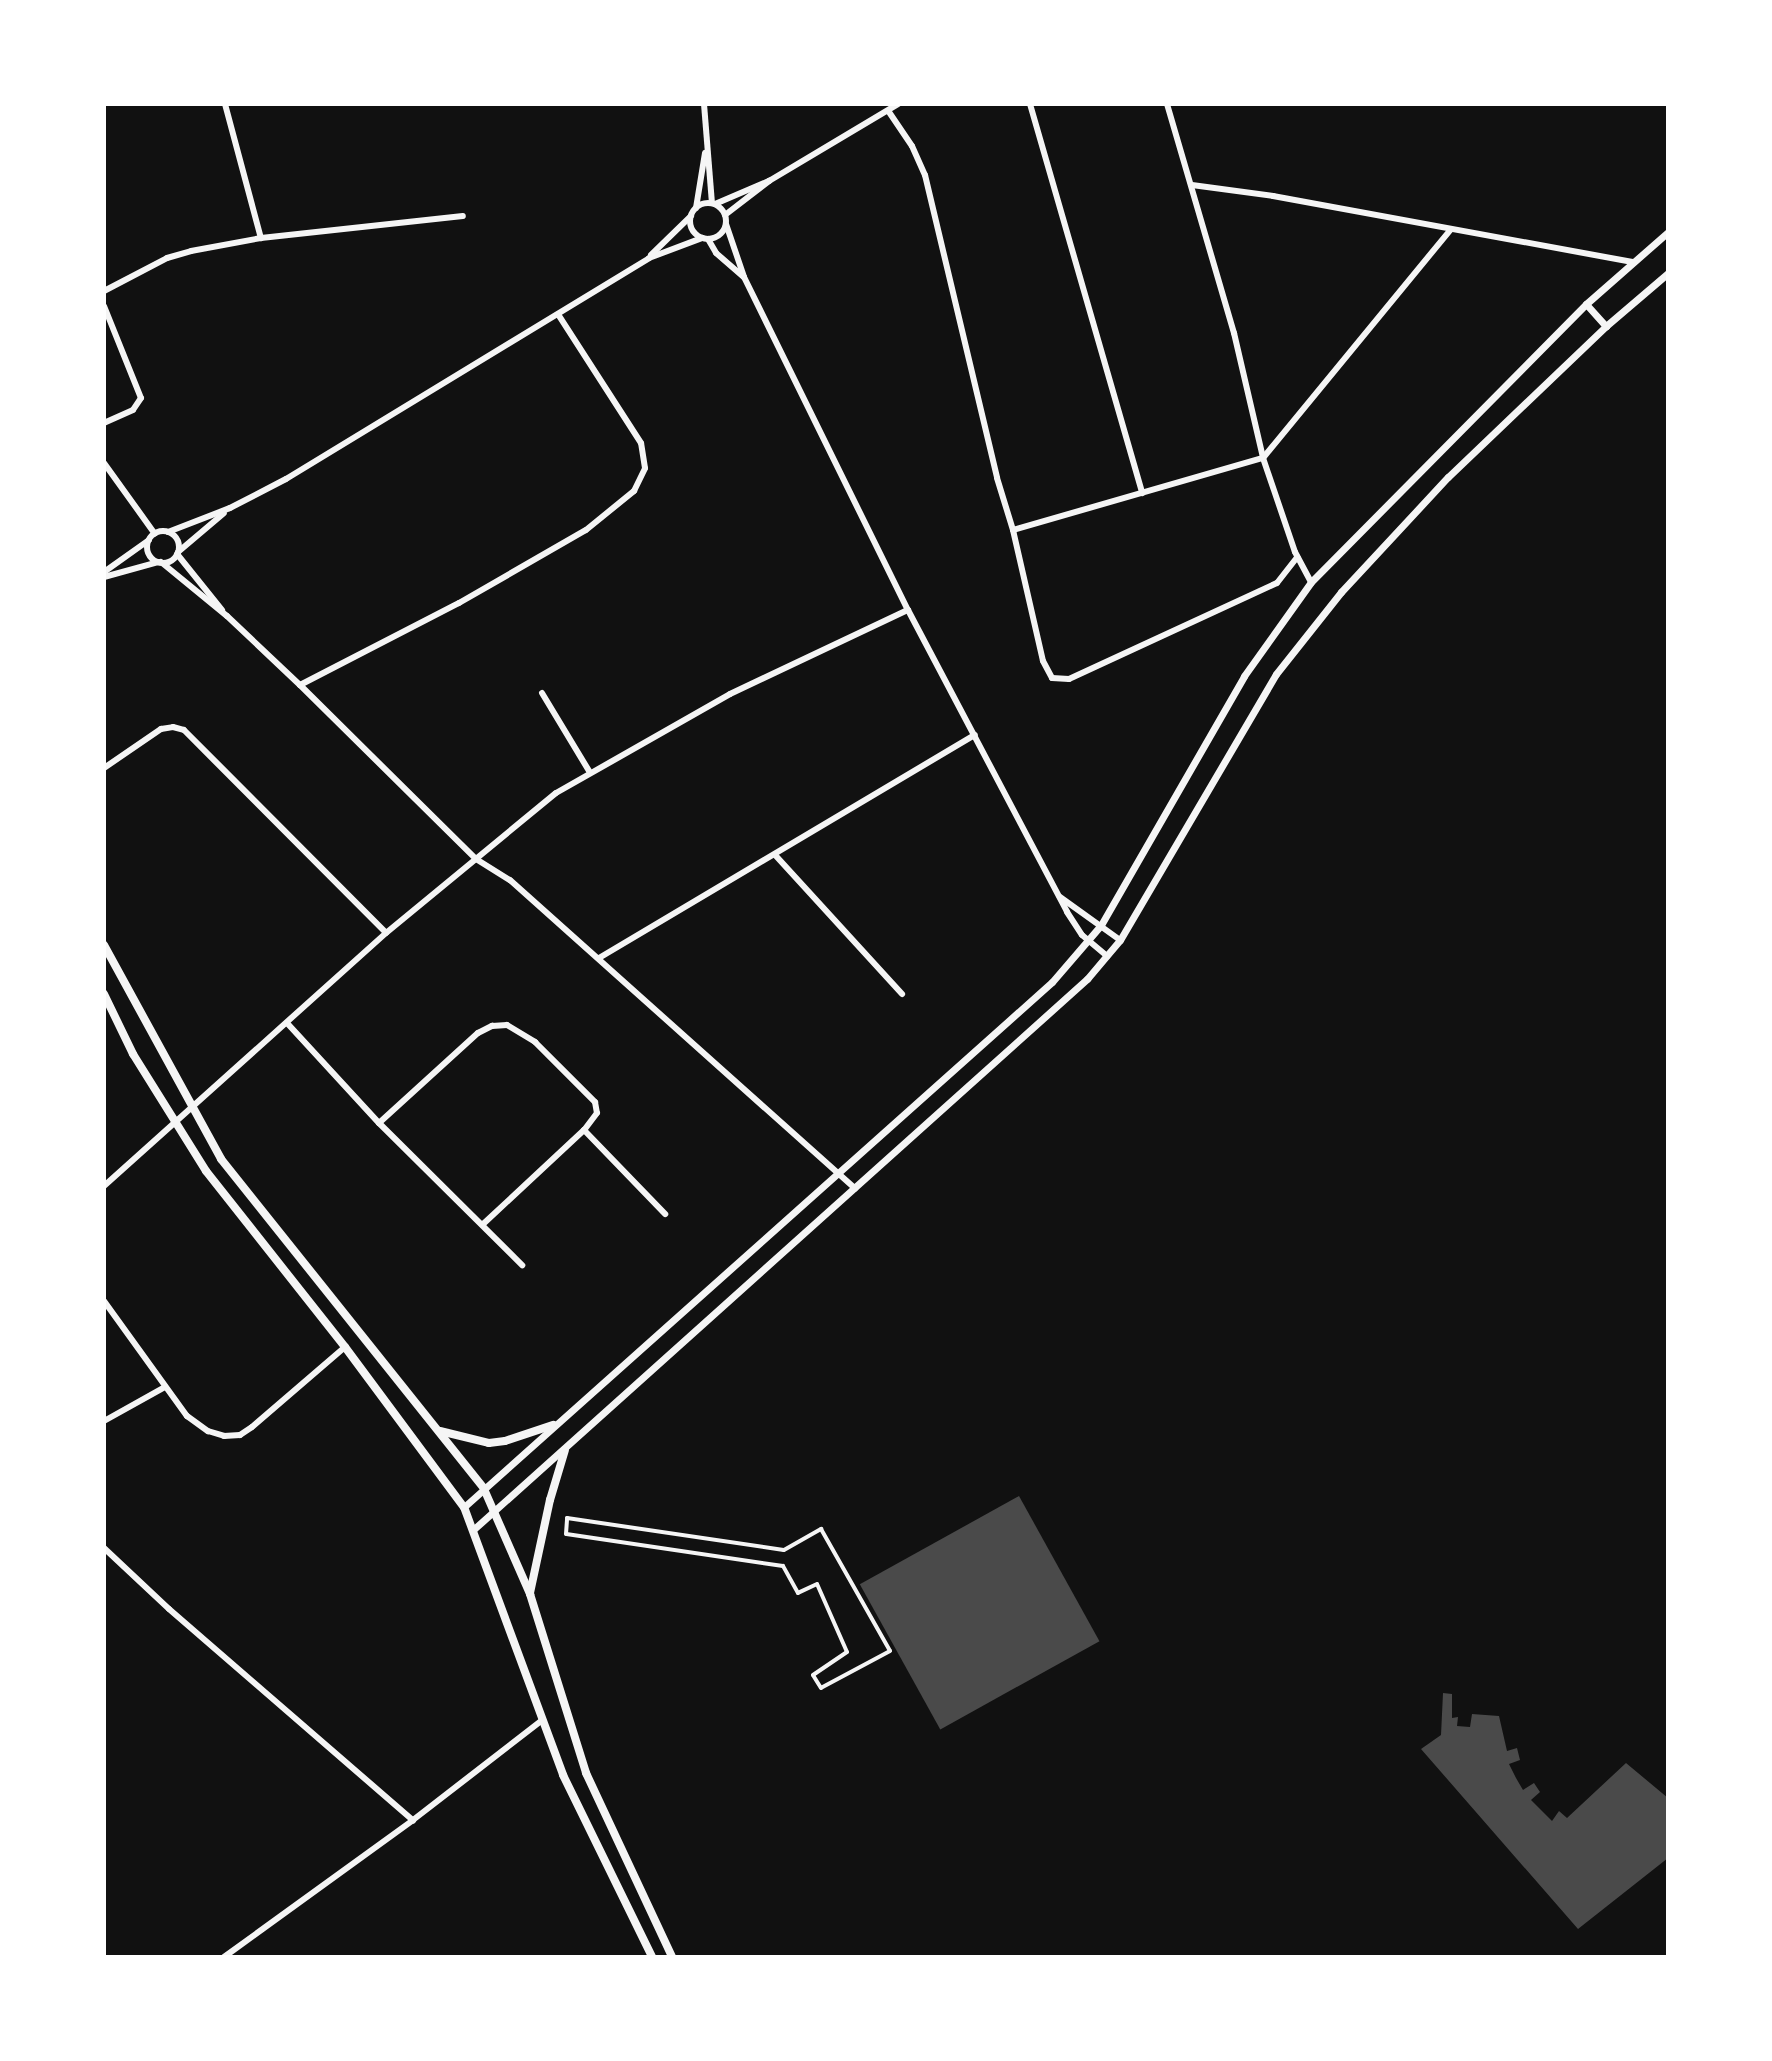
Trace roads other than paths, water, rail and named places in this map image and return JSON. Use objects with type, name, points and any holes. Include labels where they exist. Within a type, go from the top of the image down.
[{"type":"main road","points":[[104,945],[207,1139],[263,1216],[440,1431],[484,1489],[497,1512],[530,1594],[586,1773],[672,1957]]},
{"type":"main road","points":[[104,994],[133,1054],[223,1196],[345,1347],[464,1507],[541,1721],[580,1814],[652,1957]]},
{"type":"main road","points":[[440,1431],[489,1443],[505,1441],[553,1425]]},
{"type":"main road","points":[[530,1594],[550,1500],[565,1450]]},
{"type":"street","points":[[225,104],[261,238]]},
{"type":"street","points":[[704,104],[713,204],[725,215],[744,277],[863,513],[908,610],[1073,922],[1107,956]]},
{"type":"street","points":[[696,208],[769,181],[898,104]]},
{"type":"street","points":[[1030,104],[1142,493]]},
{"type":"street","points":[[1167,104],[1234,333],[1263,458],[1297,557],[1311,582]]},
{"type":"street","points":[[889,112],[912,146],[925,175],[1043,661],[1052,678],[1061,680],[1277,583],[1289,572],[1297,557]]},
{"type":"street","points":[[649,258],[696,208],[706,150]]},
{"type":"street","points":[[725,215],[769,181]]},
{"type":"street","points":[[1192,185],[1273,196],[1634,262]]},
{"type":"street","points":[[104,291],[178,255],[261,238],[463,216]]},
{"type":"street","points":[[691,216],[692,229],[744,277]]},
{"type":"street","points":[[104,575],[152,537],[230,508],[368,431],[649,258],[718,236],[726,224]]},
{"type":"street","points":[[1013,530],[1263,458],[1450,230]]},
{"type":"street","points":[[464,1507],[1052,982],[1090,942],[1244,676],[1311,582],[1586,304],[1668,232]]},
{"type":"street","points":[[474,1529],[497,1512],[1087,979],[1120,940],[1276,674],[1366,563],[1448,477],[1606,326],[1668,273]]},
{"type":"street","points":[[1586,304],[1606,326]]},
{"type":"street","points":[[104,306],[141,398],[133,410],[104,423]]},
{"type":"street","points":[[300,685],[448,609],[578,535],[634,491],[645,468],[641,443],[558,314]]},
{"type":"street","points":[[104,463],[152,537],[148,553],[227,616],[476,859],[510,880],[855,1189]]},
{"type":"street","points":[[104,575],[168,562],[230,508]]},
{"type":"street","points":[[168,532],[178,542],[178,553],[227,616]]},
{"type":"street","points":[[104,1186],[386,933],[527,815],[589,771],[730,694],[908,610]]},
{"type":"street","points":[[542,693],[589,771]]},
{"type":"street","points":[[104,768],[153,733],[169,727],[184,730],[386,933]]},
{"type":"street","points":[[599,958],[776,856],[975,735]]},
{"type":"street","points":[[776,856],[902,994]]},
{"type":"street","points":[[1060,897],[1120,940]]},
{"type":"street","points":[[287,1023],[379,1123],[522,1265]]},
{"type":"street","points":[[379,1123],[478,1033],[492,1026],[507,1025],[535,1042],[595,1102],[597,1113],[584,1130],[482,1225]]},
{"type":"street","points":[[584,1130],[665,1214]]},
{"type":"street","points":[[104,1301],[187,1416],[208,1431],[224,1436],[240,1435],[345,1347]]},
{"type":"street","points":[[104,1421],[165,1387]]},
{"type":"street","points":[[567,1518],[784,1550],[821,1529],[890,1651],[821,1688],[813,1675],[847,1652],[817,1584],[798,1593],[783,1566],[566,1534],[567,1518]]},
{"type":"street","points":[[104,1548],[169,1609],[413,1820]]},
{"type":"street","points":[[224,1957],[413,1820],[541,1721]]}]
